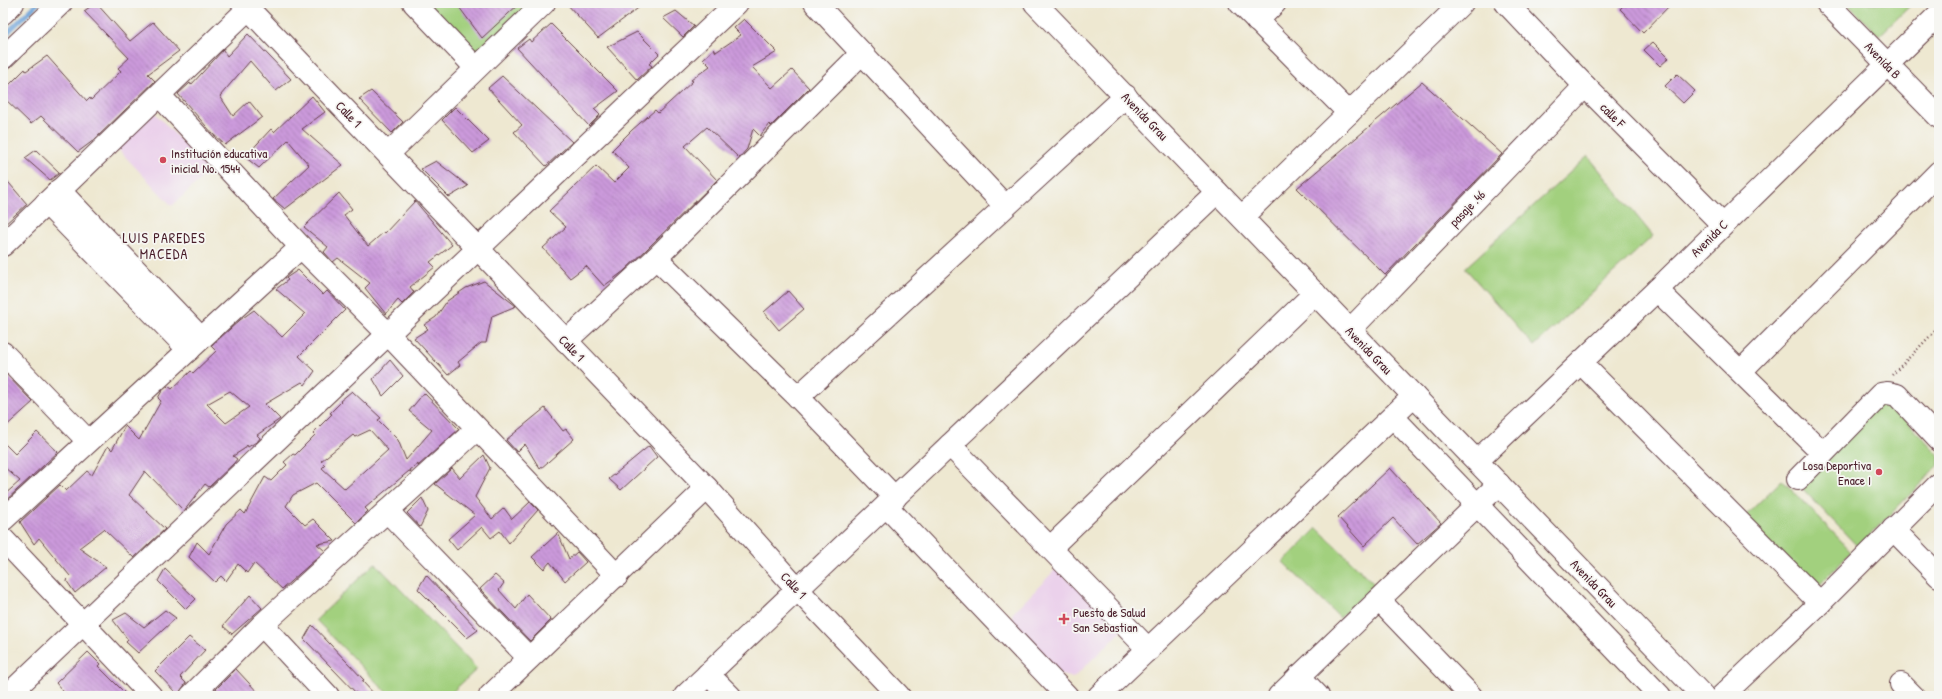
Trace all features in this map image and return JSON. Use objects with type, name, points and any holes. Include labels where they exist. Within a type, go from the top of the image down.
[{"type":"street","points":[[3,13],[13,3]]},
{"type":"street","points":[[3,58],[61,3]]},
{"type":"street","points":[[414,3],[476,68]]},
{"type":"street","points":[[388,154],[544,3]]},
{"type":"street","points":[[7,696],[388,334],[476,248],[738,3]]},
{"type":"street","points":[[815,3],[1005,206]]},
{"type":"street","name":"Avenida Grau","points":[[1035,3],[1703,696]]},
{"type":"street","points":[[1240,3],[1349,112]]},
{"type":"street","points":[[1257,21],[1275,3]]},
{"type":"street","points":[[1242,217],[1462,3]]},
{"type":"street","name":"calle F","points":[[1506,3],[1585,86],[1722,224]]},
{"type":"street","name":"Avenida B","points":[[1827,3],[1939,117]]},
{"type":"street","points":[[3,245],[52,196],[159,95],[246,6]]},
{"type":"street","name":"Calle 1","points":[[246,6],[706,488],[798,590],[899,696]]},
{"type":"street","name":"Avenida C","points":[[1477,461],[1657,290],[1722,224],[1939,14]]},
{"type":"street","points":[[566,341],[656,258],[862,53]]},
{"type":"street","name":"pasaje .46","points":[[1350,330],[1585,86]]},
{"type":"street","points":[[159,95],[301,246],[388,334],[476,429],[617,576]]},
{"type":"street","points":[[798,397],[1126,96]]},
{"type":"street","points":[[1740,371],[1939,172]]},
{"type":"street","points":[[685,696],[1217,192]]},
{"type":"street","points":[[52,196],[195,344]]},
{"type":"street","points":[[3,520],[301,246]]},
{"type":"street","points":[[656,258],[798,397],[890,502],[1067,696]]},
{"type":"street","points":[[1657,290],[1823,453]]},
{"type":"street","points":[[1050,548],[1315,293]]},
{"type":"street","points":[[3,353],[88,441]]},
{"type":"street","points":[[1581,363],[1820,603]]},
{"type":"street","points":[[1798,479],[1881,394],[1888,393],[1896,395],[1939,440]]},
{"type":"street","points":[[1099,696],[1414,396]]},
{"type":"street","points":[[1393,417],[1660,696]]},
{"type":"street","points":[[191,696],[262,626],[476,429]]},
{"type":"street","points":[[950,445],[1149,650]]},
{"type":"street","points":[[1279,696],[1499,484]]},
{"type":"street","points":[[1722,696],[1820,603],[1939,484]]},
{"type":"street","points":[[490,696],[617,576],[706,488]]},
{"type":"street","points":[[387,511],[530,658]]},
{"type":"street","points":[[1893,529],[1939,576]]},
{"type":"street","points":[[3,539],[151,696]]},
{"type":"street","points":[[1379,600],[1471,696]]},
{"type":"street","points":[[262,626],[328,696]]},
{"type":"street","points":[[708,674],[730,696]]},
{"type":"street","points":[[1299,676],[1318,696]]},
{"type":"path","points":[[1874,400],[1877,389],[1939,327]]},
{"type":"shaded area","name":"Institución educativa inicial No. 1544","points":[[155,113],[209,171],[172,206],[117,148]]},
{"type":"shaded area","name":"Puesto de Salud San Sebastian","points":[[1056,569],[1124,629],[1073,678],[1061,675],[1013,624],[1012,614]]},
{"type":"green space","points":[[425,3],[537,3],[478,58]]},
{"type":"green space","points":[[1847,3],[1913,3],[1879,36]]},
{"type":"green space","points":[[1588,156],[1653,236],[1534,346],[1465,268]]},
{"type":"green space","points":[[1884,397],[1939,455],[1939,465],[1858,547],[1799,485]]},
{"type":"green space","points":[[1782,480],[1851,551],[1814,591],[1743,518]]},
{"type":"green space","points":[[1317,528],[1374,584],[1340,618],[1283,562]]},
{"type":"green space","points":[[375,563],[477,669],[448,696],[390,696],[316,620]]},
{"type":"building","points":[[96,3],[130,41],[153,22],[179,51],[148,74],[155,81],[94,140],[78,152],[41,116],[31,124],[3,97],[3,91],[25,69],[26,71],[47,56],[87,101],[90,98],[91,100],[121,71],[118,68],[129,58],[84,11]]},
{"type":"building","points":[[456,3],[520,3],[482,38]]},
{"type":"building","points":[[566,3],[645,3],[598,38]]},
{"type":"building","points":[[1626,3],[1672,3],[1643,33],[1620,9]]},
{"type":"building","points":[[676,11],[694,26],[683,37],[663,18]]},
{"type":"building","points":[[744,19],[777,52],[752,67],[772,88],[792,70],[809,88],[771,126],[769,124],[760,136],[753,129],[747,149],[739,158],[707,127],[685,146],[717,180],[624,271],[604,286],[586,266],[570,278],[543,248],[566,227],[549,211],[596,166],[614,183],[629,168],[612,150],[655,110],[658,113],[693,81],[691,80],[710,66],[703,59],[714,49],[716,52],[741,35],[734,28]]},
{"type":"building","points":[[551,24],[618,91],[594,109],[600,115],[589,126],[517,48],[529,39],[531,42]]},
{"type":"building","points":[[637,32],[659,54],[649,64],[652,66],[637,80],[607,47]]},
{"type":"building","points":[[248,34],[291,79],[276,91],[250,61],[220,96],[233,116],[249,101],[262,117],[225,145],[213,134],[178,94],[190,83],[191,85],[223,50],[227,56]]},
{"type":"building","points":[[1653,42],[1669,58],[1660,66],[1644,50]]},
{"type":"building","points":[[1677,74],[1695,91],[1683,103],[1665,86]]},
{"type":"building","points":[[502,76],[572,142],[546,166],[514,132],[522,125],[488,88]]},
{"type":"building","points":[[1422,82],[1502,154],[1385,275],[1297,188]]},
{"type":"building","points":[[371,91],[403,122],[392,133],[359,99]]},
{"type":"building","points":[[312,96],[325,112],[302,129],[343,165],[285,209],[273,199],[309,165],[288,140],[259,168],[245,157],[271,129],[274,132]]},
{"type":"building","points":[[455,107],[489,141],[473,153],[442,120]]},
{"type":"building","points":[[36,150],[60,173],[50,180],[25,158]]},
{"type":"building","points":[[436,161],[468,186],[449,197],[421,169]]},
{"type":"building","points":[[3,176],[27,204],[3,226]]},
{"type":"building","points":[[339,193],[352,209],[344,215],[368,246],[384,232],[385,233],[415,201],[452,245],[430,262],[435,267],[410,287],[414,292],[402,304],[398,300],[386,314],[365,288],[370,283],[338,258],[333,262],[324,252],[328,247],[304,227]]},
{"type":"building","points":[[298,270],[323,295],[327,291],[345,310],[299,356],[315,371],[305,385],[302,382],[265,404],[280,419],[257,435],[260,438],[258,441],[248,447],[247,445],[244,449],[233,456],[237,459],[234,463],[209,487],[205,484],[184,511],[145,471],[129,495],[165,529],[134,558],[104,529],[79,548],[106,567],[75,593],[66,580],[70,576],[39,538],[34,544],[20,522],[60,485],[66,491],[87,471],[92,475],[108,446],[112,450],[125,426],[139,440],[161,401],[158,398],[162,391],[168,386],[172,389],[191,371],[193,373],[216,351],[211,346],[240,320],[254,310],[282,337],[305,314],[276,289],[288,280],[286,278]],"holes":[[[230,391],[249,407],[226,423],[207,404]]]},
{"type":"building","points":[[484,281],[516,306],[492,316],[486,343],[481,343],[458,362],[460,365],[448,375],[414,338],[428,329],[424,325],[436,317],[447,301],[466,288]]},
{"type":"building","points":[[788,291],[804,309],[779,330],[764,312]]},
{"type":"building","points":[[390,360],[403,376],[383,396],[373,379]]},
{"type":"building","points":[[3,371],[33,402],[3,429]]},
{"type":"building","points":[[352,391],[381,418],[378,420],[398,440],[406,460],[432,430],[409,411],[424,393],[459,429],[418,466],[418,464],[410,470],[411,472],[409,471],[365,508],[368,511],[356,523],[316,483],[293,495],[286,506],[305,525],[313,519],[335,541],[317,544],[325,551],[282,589],[254,563],[247,573],[238,564],[226,581],[221,576],[215,582],[189,557],[197,542],[209,554],[226,524],[241,510],[245,514],[265,477],[271,481],[287,465],[284,462],[293,454],[295,455],[315,435],[313,433],[332,414],[330,413],[341,402],[340,401]],"holes":[[[370,430],[388,450],[345,489],[322,468],[325,465],[321,461],[353,435],[355,437]]]},
{"type":"building","points":[[545,408],[563,431],[566,429],[574,439],[540,469],[525,444],[517,452],[506,440]]},
{"type":"building","points":[[37,432],[58,452],[3,503],[3,496],[20,481],[3,466],[3,442],[15,454]]},
{"type":"building","points":[[649,446],[657,457],[621,490],[609,479]]},
{"type":"building","points":[[484,455],[490,468],[475,497],[492,519],[504,508],[512,519],[530,502],[538,510],[509,543],[500,531],[491,538],[482,527],[457,550],[448,539],[475,515],[435,484],[452,468],[460,478]]},
{"type":"building","points":[[1390,468],[1441,523],[1417,544],[1393,518],[1364,546],[1338,517]]},
{"type":"building","points":[[422,498],[428,511],[420,527],[407,513]]},
{"type":"building","points":[[558,533],[569,559],[577,552],[586,562],[565,581],[550,562],[544,569],[532,557]]},
{"type":"building","points":[[165,569],[196,599],[186,609],[158,581]]},
{"type":"building","points":[[426,575],[478,630],[467,638],[418,589]]},
{"type":"building","points":[[495,575],[504,583],[499,590],[516,609],[527,594],[551,620],[530,641],[480,589]]},
{"type":"building","points":[[250,595],[262,608],[232,634],[223,626]]},
{"type":"building","points":[[165,610],[176,618],[138,653],[126,642],[128,640],[113,620],[126,613],[144,627]]},
{"type":"building","points":[[312,625],[364,680],[362,681],[376,696],[359,696],[304,639]]},
{"type":"building","points":[[189,637],[205,650],[180,677],[186,683],[178,695],[155,671]]},
{"type":"building","points":[[88,652],[100,664],[98,666],[128,696],[67,696],[56,683]]},
{"type":"building","points":[[236,669],[261,696],[218,696],[214,691]]},
{"type":"waterway","points":[[3,37],[38,3]]},
{"type":"place","name":"Institución educativa inicial No. 1544","points":[[163,160]]},
{"type":"place","name":"Losa Deportiva Enace I","points":[[1879,472]]},
{"type":"place","name":"Puesto de Salud San Sebastian","points":[[1064,619]]},
{"type":"district","name":"LUIS PAREDES MACEDA","points":[[164,246]]}]
